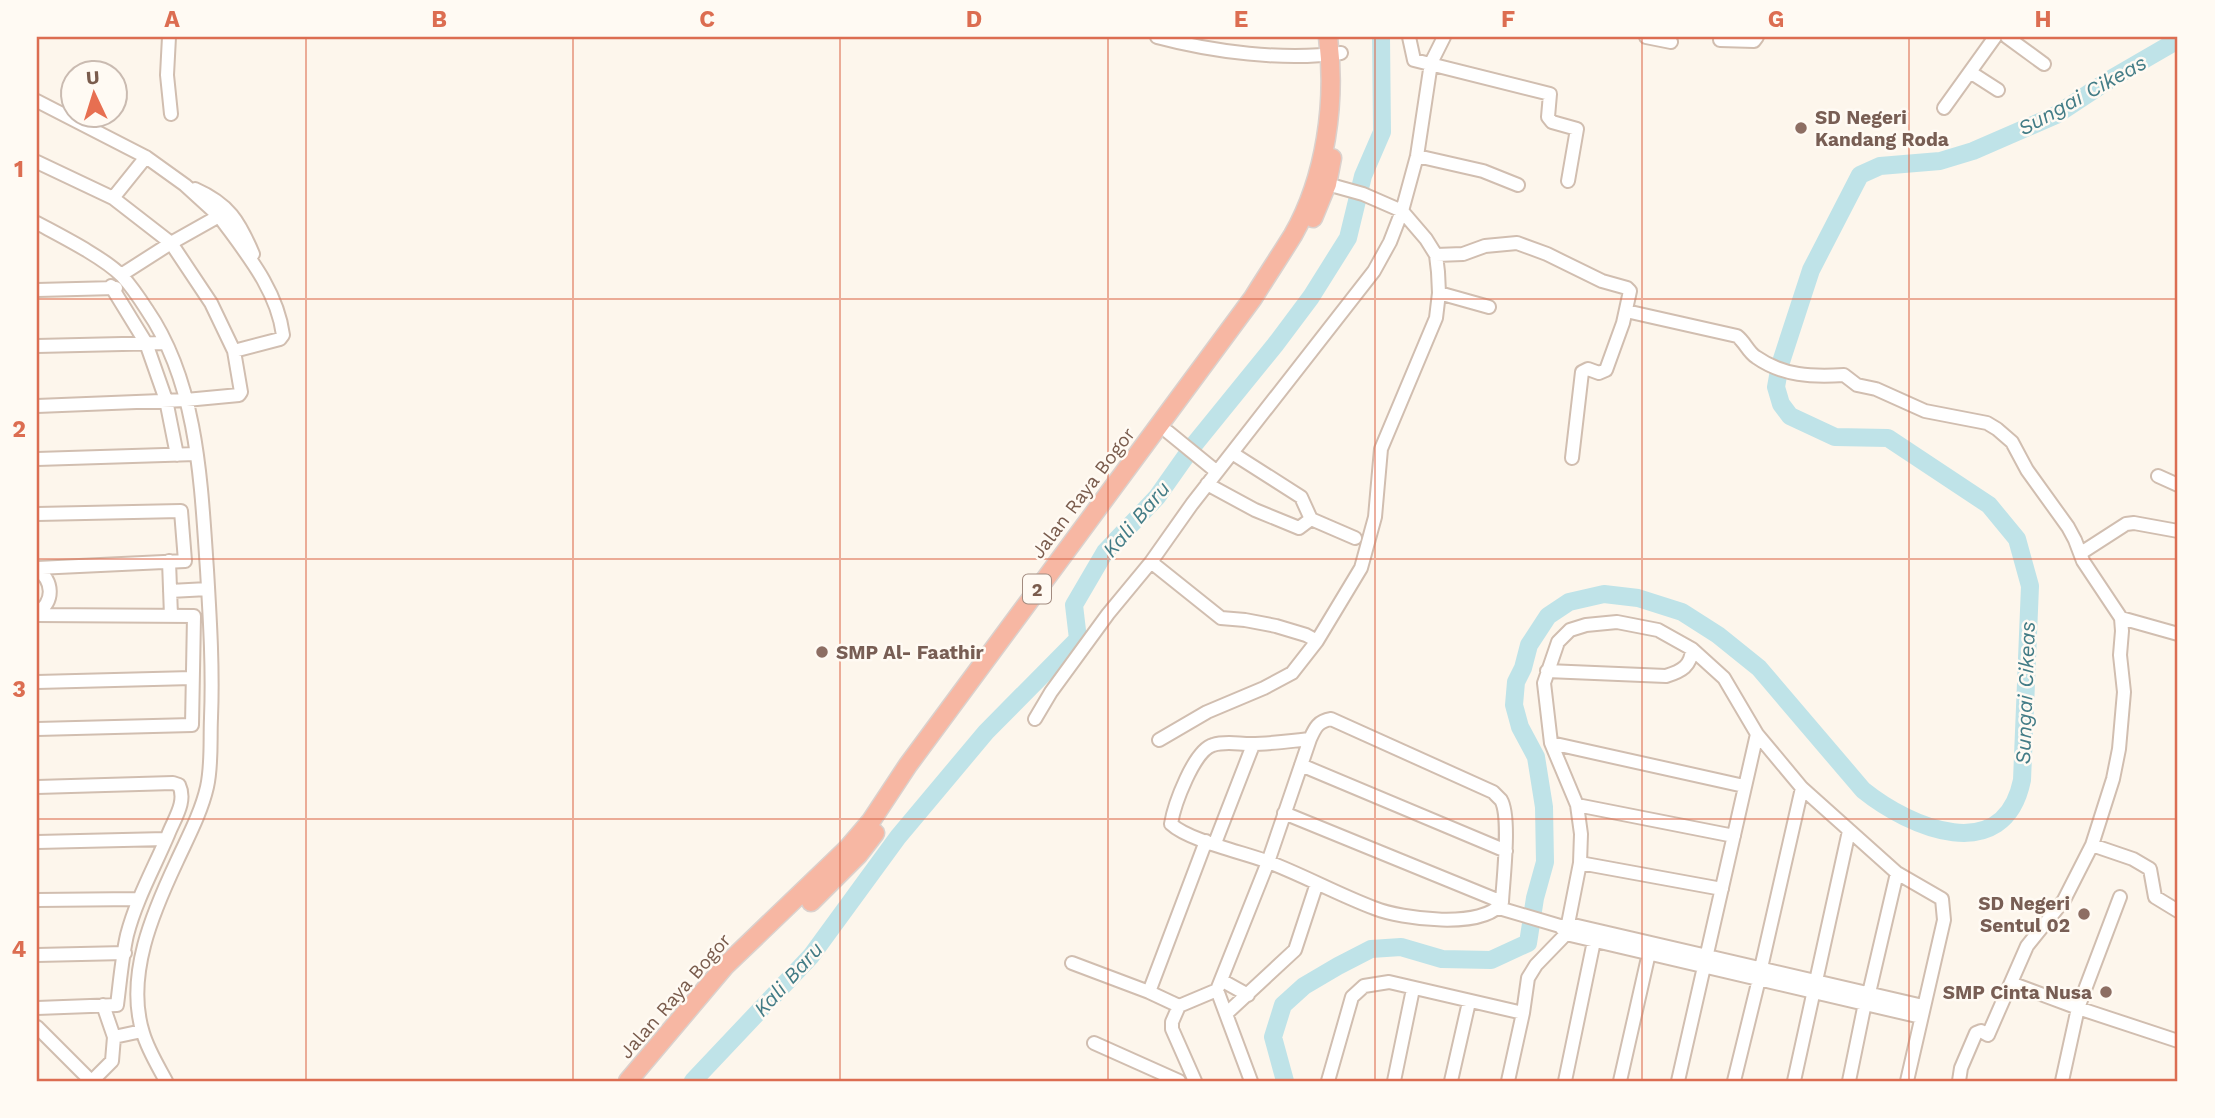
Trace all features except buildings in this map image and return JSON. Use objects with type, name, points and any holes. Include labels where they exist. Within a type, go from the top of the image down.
[{"type":"highway","name":"Jalan Raya Bogor","points":[[643,1081],[734,974],[828,887],[858,855],[1211,376],[1283,270],[1305,237],[1327,184],[1343,88],[1335,45]]},
{"type":"highway","name":"Jalan Raya Bogor","points":[[628,1081],[725,966],[818,879],[871,821],[916,754],[1253,298],[1293,234],[1317,174],[1328,116],[1335,45]]},
{"type":"street","points":[[169,37],[167,75],[171,114]]},
{"type":"street","points":[[1157,37],[1216,50],[1314,56],[1335,45]]},
{"type":"street","points":[[1409,37],[1414,60],[1550,93],[1548,117],[1552,122],[1577,128],[1568,181]]},
{"type":"street","points":[[1035,719],[1051,692],[1108,614],[1151,562],[1207,484],[1374,271],[1390,242],[1402,211],[1417,156],[1431,63],[1444,37]]},
{"type":"street","points":[[1646,37],[1671,42]]},
{"type":"street","points":[[1720,40],[1754,41],[1757,37]]},
{"type":"street","points":[[1944,108],[1995,37]]},
{"type":"street","points":[[2007,37],[2044,64]]},
{"type":"street","points":[[1970,72],[1998,90]]},
{"type":"street","points":[[37,101],[146,157],[185,185],[219,216],[259,270]]},
{"type":"street","points":[[1417,156],[1483,171],[1518,185]]},
{"type":"street","points":[[113,198],[146,157]]},
{"type":"street","points":[[37,162],[113,198],[171,243],[211,303],[234,351],[241,392],[239,396],[186,400],[37,406]]},
{"type":"street","points":[[1159,740],[1207,712],[1284,678],[1304,660],[1361,568],[1375,517],[1381,449],[1436,318],[1439,293],[1436,255],[1402,211],[1327,184]]},
{"type":"street","points":[[185,185],[210,196],[236,217],[278,313],[282,338],[234,351]]},
{"type":"street","points":[[121,275],[219,216]]},
{"type":"street","points":[[37,223],[69,240],[121,275],[148,311],[165,343],[186,400],[196,454],[213,668],[208,785],[193,827],[159,898],[148,931],[139,987],[142,1031],[166,1081]]},
{"type":"street","points":[[1436,255],[1463,254],[1485,246],[1517,243],[1630,291],[1606,370],[1599,373],[1588,369],[1582,372],[1572,458]]},
{"type":"street","points":[[37,290],[111,286],[134,292]]},
{"type":"street","points":[[111,286],[146,343],[166,400],[177,455]]},
{"type":"street","points":[[1439,293],[1489,307]]},
{"type":"street","points":[[1626,311],[1737,336],[1760,360],[1794,375],[1844,375],[1857,385],[1876,389],[1925,411],[1987,424],[1997,429],[2011,442],[2031,477],[2068,527],[2090,574],[2121,618],[2120,655],[2124,692],[2119,749],[2113,779],[2092,845],[2064,901],[2027,946],[1988,1035],[1981,1031],[1976,1033],[1961,1068],[1959,1081]]},
{"type":"street","points":[[37,346],[165,343]]},
{"type":"street","points":[[1168,432],[1217,472]]},
{"type":"street","points":[[1232,453],[1301,497],[1311,519],[1355,538]]},
{"type":"street","points":[[37,459],[196,454]]},
{"type":"street","points":[[2158,476],[2178,485]]},
{"type":"street","points":[[1207,484],[1280,522],[1299,528],[1311,519]]},
{"type":"street","points":[[37,514],[181,511],[185,561],[37,569]]},
{"type":"street","points":[[2081,553],[2126,524],[2178,531]]},
{"type":"street","points":[[169,561],[171,616]]},
{"type":"street","points":[[1151,562],[1221,618],[1276,626],[1317,641]]},
{"type":"street","points":[[37,569],[45,576],[50,586],[50,598],[37,614]]},
{"type":"street","points":[[170,590],[208,589]]},
{"type":"street","points":[[37,614],[194,616],[192,725],[37,729]]},
{"type":"street","points":[[2121,618],[2178,634]]},
{"type":"street","points":[[1507,1081],[1528,978],[1565,928],[1580,863],[1581,834],[1577,805],[1551,743],[1544,683],[1546,671],[1558,642],[1570,630],[1594,623],[1616,622],[1658,630],[1692,649],[1724,678],[1756,734],[1802,788],[1897,873],[1941,898],[1944,920],[1907,1081]]},
{"type":"street","points":[[1546,671],[1666,676],[1688,665],[1692,649]]},
{"type":"street","points":[[37,682],[192,678]]},
{"type":"street","points":[[1251,1081],[1226,1014],[1219,985],[1268,862],[1310,739],[1317,725],[1323,720],[1331,719],[1493,792],[1501,799],[1506,851],[1503,908]]},
{"type":"street","points":[[1678,1081],[1756,734]]},
{"type":"street","points":[[1310,739],[1212,745],[1202,751],[1187,777],[1171,824],[1177,829],[1268,862],[1377,909],[1415,916],[1467,919],[1503,908]]},
{"type":"street","points":[[1551,743],[1744,786]]},
{"type":"street","points":[[1149,992],[1253,744]]},
{"type":"street","points":[[1301,765],[1506,851]]},
{"type":"street","points":[[37,788],[173,782],[181,789],[182,801],[139,899],[127,936],[117,1005],[37,1008]]},
{"type":"street","points":[[1734,1081],[1802,788]]},
{"type":"street","points":[[1577,805],[1734,836]]},
{"type":"street","points":[[1284,813],[1503,908],[1544,922],[1922,1011]]},
{"type":"street","points":[[1794,1081],[1849,831]]},
{"type":"street","points":[[37,842],[166,839]]},
{"type":"street","points":[[2092,845],[2133,859],[2150,869],[2155,897],[2178,911]]},
{"type":"street","points":[[1580,863],[1722,889]]},
{"type":"street","points":[[1849,1081],[1897,873]]},
{"type":"street","points":[[1226,1014],[1295,950],[1317,883]]},
{"type":"street","points":[[2062,1081],[2078,1008],[2120,897]]},
{"type":"street","points":[[37,900],[139,899]]},
{"type":"street","points":[[1565,928],[1594,941],[1649,954],[1706,961]]},
{"type":"street","points":[[1565,1081],[1594,941]]},
{"type":"street","points":[[37,955],[125,953]]},
{"type":"street","points":[[1620,1081],[1649,954]]},
{"type":"street","points":[[1072,964],[1179,1006]]},
{"type":"street","points":[[1328,1081],[1352,997],[1364,986],[1389,982],[1523,1013]]},
{"type":"street","points":[[2011,982],[2078,1008],[2178,1041]]},
{"type":"street","points":[[1195,1081],[1172,1029],[1179,1006],[1219,985],[1248,995]]},
{"type":"street","points":[[1394,1081],[1413,989]]},
{"type":"street","points":[[1451,1081],[1469,1002]]},
{"type":"street","points":[[37,1027],[92,1081],[112,1061],[114,1037],[103,1005]]},
{"type":"street","points":[[114,1037],[142,1031]]},
{"type":"street","points":[[1094,1042],[1179,1081]]},
{"type":"waterway","name":"Kali Baru","points":[[693,1081],[811,956],[898,837],[986,732],[1078,639],[1074,605],[1105,552],[1157,497],[1193,446],[1311,297],[1348,238],[1363,176],[1382,132],[1381,37]]},
{"type":"waterway","name":"Sungai Cikeas","points":[[1285,1081],[1273,1037],[1283,1005],[1304,986],[1338,966],[1371,949],[1401,947],[1442,959],[1491,960],[1528,943],[1535,898],[1545,862],[1544,807],[1536,757],[1520,727],[1514,705],[1516,682],[1529,645],[1548,616],[1569,602],[1604,594],[1638,598],[1682,612],[1718,635],[1759,668],[1863,790],[1905,817],[1929,827],[1953,832],[1976,832],[1996,824],[2012,807],[2022,780],[2030,586],[2017,539],[1989,505],[1888,438],[1835,437],[1790,416],[1781,404],[1776,387],[1780,365],[1811,270],[1860,175],[1880,166],[1940,161],[1973,151],[2056,115],[2178,40]]},
{"type":"place","name":"SD Negeri Kandang Roda","points":[[1801,128]]},
{"type":"place","name":"SMP Al- Faathir","points":[[822,652]]},
{"type":"place","name":"SD Negeri Sentul 02","points":[[2084,914]]},
{"type":"place","name":"SMP Cinta Nusa","points":[[2106,992]]}]
